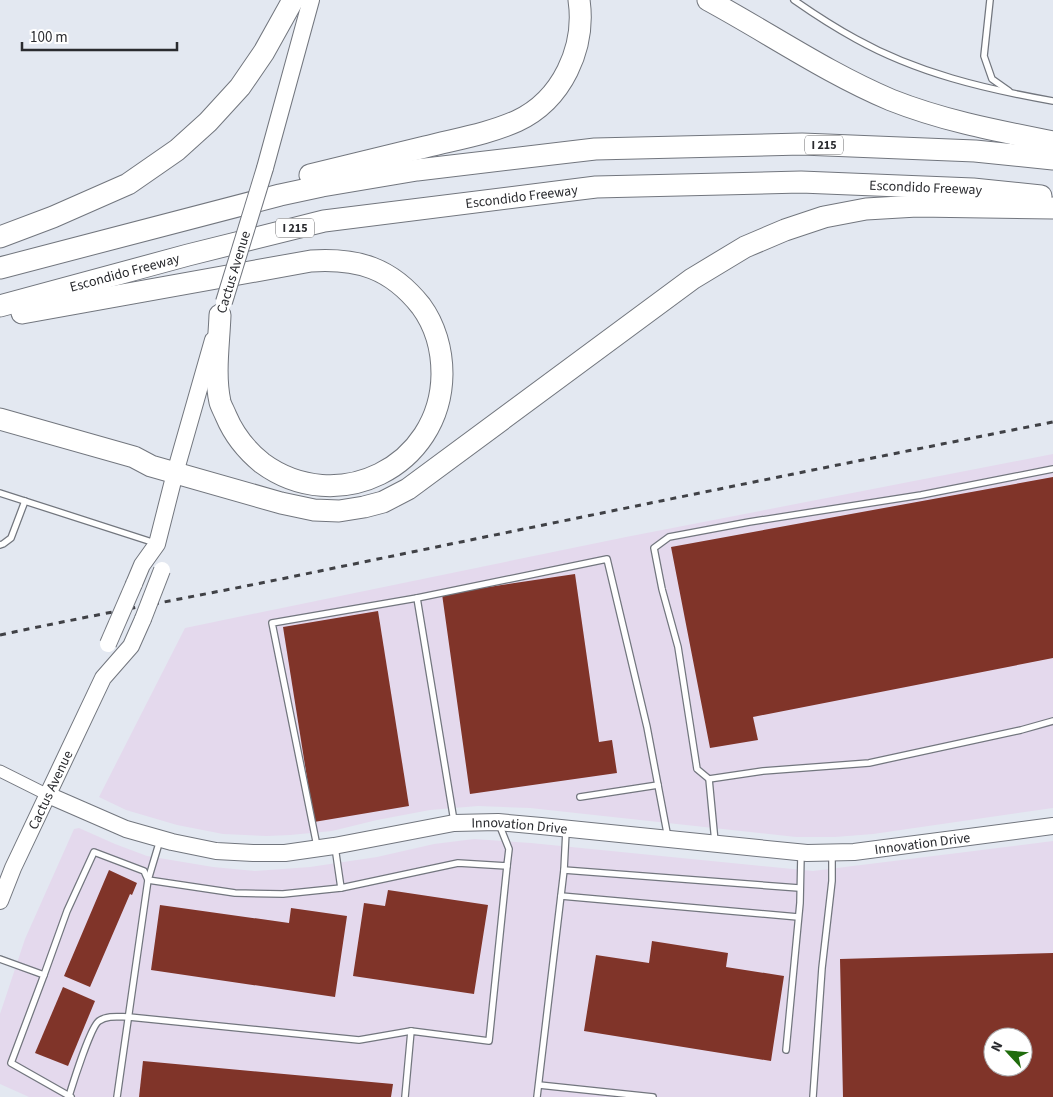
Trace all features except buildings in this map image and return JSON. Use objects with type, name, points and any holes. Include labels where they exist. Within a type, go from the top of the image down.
[{"type":"highway","points":[[0,237],[53,218],[128,184],[177,150],[208,122],[240,87],[264,52],[293,0]]},
{"type":"highway","points":[[280,195],[309,176],[488,132],[519,120],[532,112],[544,102],[562,81],[573,58],[580,31],[579,0]]},
{"type":"highway","points":[[708,0],[843,78],[891,100],[966,124],[1053,142]]},
{"type":"highway","points":[[717,0],[748,22]]},
{"type":"highway","name":"I 215","points":[[0,268],[280,195],[322,186],[416,170],[595,149],[802,144],[975,151],[1053,159]]},
{"type":"highway","name":"Escondido Freeway","points":[[0,306],[188,255],[324,221],[596,187],[801,182],[973,189],[1053,197]]},
{"type":"highway","points":[[0,419],[134,457],[151,466],[281,503],[314,510],[339,511],[364,507],[383,502],[408,489],[692,279],[746,246],[824,217],[866,209],[917,206],[1053,208]]},
{"type":"highway","points":[[0,318],[68,304],[311,261],[347,261],[365,265],[383,273],[410,294],[422,308],[433,329],[440,350],[442,384],[439,401],[431,423],[419,443],[394,466],[378,476],[342,486],[305,483],[292,479],[255,458],[233,430],[220,403],[218,367],[222,309]]},
{"type":"main road","name":"Cactus Avenue","points":[[103,678],[108,644],[142,565],[157,544],[175,473],[265,168],[311,0]]},
{"type":"main road","name":"Cactus Avenue","points":[[0,901],[12,868],[103,678],[131,646],[148,608],[162,570],[157,544]]},
{"type":"main road","name":"Innovation Drive","points":[[48,795],[126,829],[160,839],[216,851],[253,853],[285,853],[334,846],[454,823],[498,822],[801,852],[854,852],[1053,826]]},
{"type":"street","name":"Innovation Drive","points":[[0,771],[48,795]]},
{"type":"lane","points":[[794,0],[856,40],[923,69],[1013,94],[1053,101]]},
{"type":"lane","points":[[990,0],[984,56],[992,79],[1013,94]]},
{"type":"lane","points":[[716,844],[709,779],[697,768],[678,647],[662,589],[654,548],[669,537],[749,522],[921,495],[1053,469]]},
{"type":"lane","points":[[0,492],[157,544]]},
{"type":"lane","points":[[0,544],[11,538],[25,501]]},
{"type":"lane","points":[[317,848],[272,623],[418,598],[607,558],[647,727],[669,839]]},
{"type":"lane","points":[[418,598],[454,823]]},
{"type":"lane","points":[[709,779],[764,771],[870,763],[1021,730],[1053,721]]},
{"type":"lane","points":[[580,797],[658,785]]},
{"type":"lane","points":[[148,880],[144,871],[94,852],[67,911],[11,1063],[70,1096],[91,1033],[96,1022],[105,1017],[129,1017],[359,1040],[411,1031],[489,1042],[509,849],[498,822]]},
{"type":"lane","points":[[538,1097],[564,870],[566,828]]},
{"type":"lane","points":[[118,1097],[148,880],[160,839]]},
{"type":"lane","points":[[334,846],[341,888]]},
{"type":"lane","points":[[786,1050],[798,917],[801,852]]},
{"type":"lane","points":[[814,1097],[822,968],[832,881],[832,852]]},
{"type":"lane","points":[[148,880],[235,892],[284,894],[341,888],[458,863],[507,866]]},
{"type":"lane","points":[[564,870],[799,888]]},
{"type":"lane","points":[[561,896],[798,917]]},
{"type":"lane","points":[[0,959],[44,975]]},
{"type":"lane","points":[[405,1097],[411,1031]]},
{"type":"lane","points":[[539,1085],[653,1097]]},
{"type":"shaded area","points":[[1053,454],[1053,808],[873,834],[835,837],[796,837],[530,808],[478,806],[430,810],[332,831],[267,836],[223,834],[177,825],[126,810],[99,797],[185,628],[626,537]]},
{"type":"shaded area","points":[[79,828],[147,856],[213,867],[255,871],[310,867],[377,857],[434,844],[474,839],[813,871],[1053,841],[1053,1097],[29,1097],[0,1084],[0,1014],[25,939],[74,829]]},
{"type":"railway","points":[[0,635],[1053,422]]}]
